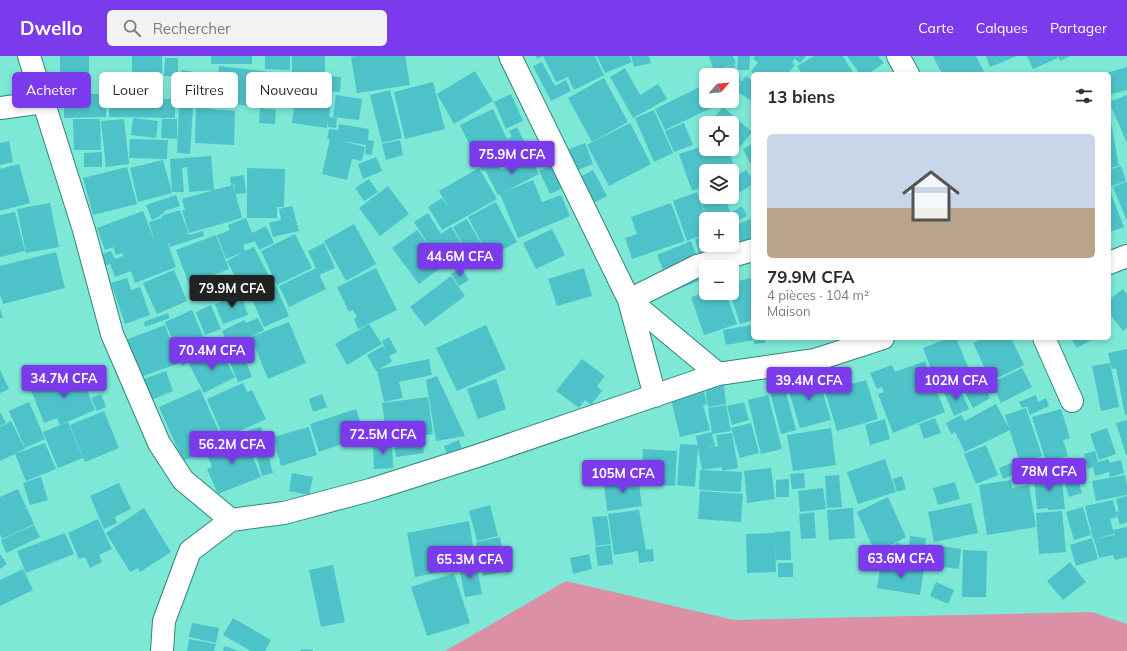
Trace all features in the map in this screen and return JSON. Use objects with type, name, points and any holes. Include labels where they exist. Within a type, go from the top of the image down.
[{"type":"street","points":[[29,56],[34,72]]},
{"type":"street","points":[[510,56],[629,300],[655,396]]},
{"type":"street","points":[[898,56],[907,72]]},
{"type":"street","points":[[0,108],[12,106]]},
{"type":"street","points":[[46,108],[84,230],[112,334],[159,443],[183,480],[230,520]]},
{"type":"street","points":[[629,300],[697,266],[751,251]]},
{"type":"street","points":[[1111,262],[1127,256]]},
{"type":"street","points":[[629,300],[718,374]]},
{"type":"street","points":[[162,651],[164,621],[190,551],[230,520],[284,513],[370,490],[485,453],[718,374],[815,360],[871,340]]},
{"type":"street","points":[[1045,340],[1072,401]]},
{"type":"shaded area","points":[[566,581],[734,620],[1092,612],[1127,624],[1127,651],[445,651]]},
{"type":"building","points":[[60,56],[89,56],[89,72],[60,72]]},
{"type":"building","points":[[132,56],[162,56],[162,72],[132,72]]},
{"type":"building","points":[[211,56],[252,56],[252,64],[211,64]]},
{"type":"building","points":[[265,56],[290,56],[290,70],[265,69]]},
{"type":"building","points":[[292,56],[325,56],[325,72],[292,72]]},
{"type":"building","points":[[405,56],[410,85],[357,93],[351,57]]},
{"type":"building","points":[[536,56],[543,56],[537,59]]},
{"type":"building","points":[[543,56],[595,56],[604,75],[574,90],[568,77],[556,82]]},
{"type":"building","points":[[597,56],[629,56],[632,62],[605,73]]},
{"type":"building","points":[[631,56],[649,56],[651,63],[634,67]]},
{"type":"building","points":[[709,56],[733,56],[736,63],[722,68],[713,68]]},
{"type":"building","points":[[738,56],[750,56],[749,70],[739,70],[739,68],[737,68]]},
{"type":"building","points":[[755,56],[797,56],[792,62],[795,65],[789,72],[752,72],[751,71],[758,63],[753,58]]},
{"type":"building","points":[[798,56],[806,56],[800,63],[795,59]]},
{"type":"building","points":[[814,56],[843,56],[853,72],[801,72],[797,66]]},
{"type":"building","points":[[847,56],[878,56],[884,63],[871,72],[859,72]]},
{"type":"building","points":[[933,56],[976,56],[984,72],[941,72]]},
{"type":"building","points":[[986,56],[1017,56],[990,67]]},
{"type":"building","points":[[1027,56],[1057,56],[1058,58],[1033,69]]},
{"type":"building","points":[[1058,56],[1070,56],[1060,61]]},
{"type":"building","points":[[165,58],[178,58],[178,72],[171,72],[171,76],[164,76]]},
{"type":"building","points":[[542,62],[555,86],[566,80],[571,91],[551,101],[533,66]]},
{"type":"building","points":[[734,64],[736,68],[724,68]]},
{"type":"building","points":[[219,66],[270,72],[246,72],[246,106],[238,105],[238,72],[218,72]]},
{"type":"building","points":[[1127,67],[1127,90],[1111,94],[1110,72]]},
{"type":"building","points":[[625,68],[640,95],[658,84],[667,99],[633,118],[610,77]]},
{"type":"building","points":[[182,70],[195,72],[182,72]]},
{"type":"building","points":[[475,71],[493,101],[454,124],[437,94]]},
{"type":"building","points":[[332,76],[341,77],[340,92],[332,91]]},
{"type":"building","points":[[746,76],[751,80],[751,101],[739,93],[739,86],[741,83],[739,84],[739,77],[741,82]]},
{"type":"building","points":[[604,78],[628,122],[592,142],[568,98]]},
{"type":"building","points":[[433,82],[445,129],[405,139],[394,92]]},
{"type":"building","points":[[699,87],[699,108],[712,108],[665,130],[655,109]]},
{"type":"building","points":[[390,90],[402,138],[382,143],[370,95]]},
{"type":"building","points":[[91,94],[99,94],[99,108],[106,108],[106,117],[64,118],[64,108],[91,108]]},
{"type":"building","points":[[511,94],[523,121],[506,129],[494,102]]},
{"type":"building","points":[[336,95],[362,99],[359,120],[333,117]]},
{"type":"building","points":[[1127,95],[1127,143],[1111,107],[1111,101]]},
{"type":"building","points":[[163,99],[171,99],[171,108],[175,108],[175,118],[109,117],[109,108],[163,108]]},
{"type":"building","points":[[179,108],[193,108],[190,154],[177,153]]},
{"type":"building","points":[[196,108],[235,111],[234,145],[195,143]]},
{"type":"building","points":[[260,108],[276,110],[275,124],[259,123]]},
{"type":"building","points":[[294,108],[330,108],[329,117],[337,118],[336,128],[328,127],[328,120],[327,128],[292,123]]},
{"type":"building","points":[[722,108],[733,116],[715,116]]},
{"type":"building","points":[[493,109],[507,139],[512,137],[509,131],[517,127],[528,149],[498,163],[501,170],[530,155],[539,174],[504,192],[533,180],[542,202],[561,195],[570,216],[518,238],[500,194],[498,195],[485,170],[482,171],[460,125]]},
{"type":"building","points":[[654,110],[673,153],[654,162],[635,118]]},
{"type":"building","points":[[133,118],[158,121],[156,138],[131,135]]},
{"type":"building","points":[[73,119],[100,119],[101,150],[74,150]]},
{"type":"building","points":[[124,119],[129,164],[106,167],[101,121]]},
{"type":"building","points":[[162,119],[177,119],[177,139],[161,138]]},
{"type":"building","points":[[739,121],[751,131],[751,133],[740,147]]},
{"type":"building","points":[[630,123],[651,164],[609,186],[587,145]]},
{"type":"building","points":[[684,123],[693,145],[674,152],[665,131]]},
{"type":"building","points":[[1111,123],[1119,166],[1111,168]]},
{"type":"building","points":[[339,124],[369,129],[368,140],[374,141],[372,155],[365,154],[366,145],[342,141],[365,147],[362,161],[352,159],[347,180],[322,174],[330,139],[327,139],[329,129],[338,130]]},
{"type":"building","points":[[130,139],[168,140],[167,159],[129,158]]},
{"type":"building","points":[[400,140],[403,155],[386,160],[382,144]]},
{"type":"building","points":[[9,141],[13,162],[0,165],[0,143]]},
{"type":"building","points":[[585,143],[593,164],[572,172],[564,151]]},
{"type":"building","points":[[751,145],[750,163],[743,149]]},
{"type":"building","points":[[699,147],[699,156],[730,156],[733,164],[699,164],[699,188],[692,191],[679,154]]},
{"type":"building","points":[[102,152],[102,167],[84,167],[84,153]]},
{"type":"building","points":[[211,156],[214,190],[189,192],[187,167],[182,168],[184,192],[172,192],[170,159]]},
{"type":"building","points":[[376,157],[382,171],[363,179],[358,164]]},
{"type":"building","points":[[163,160],[172,193],[138,202],[130,168]]},
{"type":"building","points":[[19,164],[30,203],[0,211],[0,169]]},
{"type":"building","points":[[553,165],[565,187],[550,194],[539,171]]},
{"type":"building","points":[[1121,166],[1126,181],[1111,186],[1111,169]]},
{"type":"building","points":[[127,167],[137,204],[93,215],[83,178]]},
{"type":"building","points":[[247,168],[285,169],[284,207],[277,207],[277,218],[247,218]]},
{"type":"building","points":[[479,168],[497,199],[442,230],[428,207],[442,198],[452,213],[439,191]]},
{"type":"building","points":[[593,170],[607,196],[592,204],[578,178]]},
{"type":"building","points":[[746,170],[751,178],[751,185],[739,193],[739,175]]},
{"type":"building","points":[[244,175],[246,193],[235,194],[234,185],[236,184],[231,185],[230,177]]},
{"type":"building","points":[[369,179],[378,192],[364,201],[355,188]]},
{"type":"building","points":[[1127,182],[1127,221],[1113,187]]},
{"type":"building","points":[[233,185],[242,218],[189,233],[182,210],[185,210],[182,199]]},
{"type":"building","points":[[388,186],[409,214],[380,236],[359,208]]},
{"type":"building","points":[[697,192],[699,204],[701,204],[704,212],[699,212],[699,237],[687,241],[673,201]]},
{"type":"building","points":[[1111,194],[1124,227],[1111,231]]},
{"type":"building","points":[[176,195],[180,206],[164,211],[164,213],[160,216],[152,220],[146,205]]},
{"type":"building","points":[[496,202],[517,242],[489,257],[468,217]]},
{"type":"building","points":[[50,203],[59,247],[26,253],[17,209]]},
{"type":"building","points":[[671,203],[685,241],[632,259],[625,238],[637,234],[631,217]]},
{"type":"building","points":[[702,204],[727,204],[730,212],[705,212]]},
{"type":"building","points":[[292,206],[299,231],[273,237],[269,223],[281,220],[279,209]]},
{"type":"building","points":[[742,206],[747,216],[739,220],[739,212],[732,212]]},
{"type":"building","points":[[180,210],[189,235],[203,231],[204,236],[170,247],[168,244],[176,267],[135,283],[131,271],[115,277],[110,264],[104,266],[99,255],[111,251],[115,259],[123,256],[122,253],[116,255],[113,247],[105,250],[97,228],[143,211],[155,242],[149,222],[162,218],[161,216]]},
{"type":"building","points":[[15,212],[25,251],[0,257],[0,215]]},
{"type":"building","points":[[428,213],[441,234],[451,227],[466,250],[453,227],[467,219],[490,259],[476,267],[472,260],[463,266],[459,259],[444,269],[443,266],[419,284],[392,248],[417,230],[430,247],[414,222]]},
{"type":"building","points":[[246,218],[252,233],[266,226],[274,243],[259,250],[255,241],[243,245],[245,251],[254,247],[272,282],[245,296],[227,261],[243,252],[226,259],[217,235],[230,230],[228,225]]},
{"type":"building","points":[[751,219],[751,256],[747,258],[739,238],[739,224]]},
{"type":"building","points":[[354,224],[376,264],[346,281],[324,241]]},
{"type":"building","points":[[552,229],[565,255],[536,269],[523,243]]},
{"type":"building","points":[[295,234],[312,268],[277,285],[261,251]]},
{"type":"building","points":[[216,235],[229,269],[189,284],[176,250]]},
{"type":"building","points":[[699,238],[699,252],[706,252],[699,254],[695,239]]},
{"type":"building","points":[[691,241],[700,260],[699,260],[699,281],[672,292],[657,255]]},
{"type":"building","points":[[324,243],[335,268],[319,275],[308,251]]},
{"type":"building","points":[[56,252],[65,288],[3,304],[0,294],[0,266]]},
{"type":"building","points":[[706,252],[719,252],[720,257],[708,260]]},
{"type":"building","points":[[316,268],[326,289],[289,307],[279,286]]},
{"type":"building","points":[[376,268],[397,310],[358,329],[354,319],[357,317],[353,310],[349,312],[337,287]]},
{"type":"building","points":[[461,268],[469,280],[459,286],[451,274]]},
{"type":"building","points":[[584,268],[592,296],[557,306],[548,279]]},
{"type":"building","points":[[174,270],[187,301],[157,314],[143,283]]},
{"type":"building","points":[[451,276],[465,296],[425,326],[410,307]]},
{"type":"building","points":[[127,278],[131,290],[140,287],[150,315],[125,324],[111,283]]},
{"type":"building","points":[[751,278],[751,321],[740,324],[732,300],[739,300],[739,281]]},
{"type":"building","points":[[275,284],[289,316],[264,327],[250,294]]},
{"type":"building","points":[[1123,289],[1127,295],[1127,328],[1123,331],[1111,316],[1111,298]]},
{"type":"building","points":[[699,294],[699,300],[728,300],[737,324],[704,335],[691,297]]},
{"type":"building","points":[[241,295],[248,315],[223,324],[215,304]]},
{"type":"building","points":[[211,305],[221,329],[205,335],[196,312]]},
{"type":"building","points":[[0,309],[3,318],[0,318]]},
{"type":"building","points":[[192,310],[205,341],[178,353],[165,322]]},
{"type":"building","points":[[168,313],[170,318],[145,327],[144,322]]},
{"type":"building","points":[[258,318],[264,330],[229,347],[222,331],[244,320],[246,323]]},
{"type":"building","points":[[289,322],[306,363],[268,379],[251,337]]},
{"type":"building","points":[[369,324],[382,344],[347,365],[335,344]]},
{"type":"building","points":[[165,325],[179,363],[138,378],[123,341]]},
{"type":"building","points":[[486,325],[506,369],[457,391],[436,348]]},
{"type":"building","points":[[751,325],[751,340],[754,340],[726,345],[723,330]]},
{"type":"building","points":[[389,337],[397,352],[389,356],[392,362],[379,369],[429,359],[432,375],[399,382],[403,398],[384,402],[377,371],[367,355],[383,346],[386,351],[382,341]]},
{"type":"building","points":[[754,340],[764,340],[765,343],[754,344]]},
{"type":"building","points":[[943,340],[957,340],[973,379],[940,392],[923,348]]},
{"type":"building","points":[[980,340],[1012,340],[1024,365],[991,381],[973,343]]},
{"type":"building","points":[[1072,340],[1091,340],[1077,348]]},
{"type":"building","points":[[201,344],[205,353],[192,360],[188,351]]},
{"type":"building","points":[[240,347],[252,377],[238,382],[226,353]]},
{"type":"building","points":[[219,348],[235,377],[204,393],[189,364]]},
{"type":"building","points":[[1127,349],[1127,415],[1125,415],[1116,368],[1112,369],[1108,353]]},
{"type":"building","points":[[187,352],[191,361],[182,366],[177,356]]},
{"type":"building","points":[[582,359],[605,376],[597,386],[602,391],[591,405],[585,400],[579,408],[556,391]]},
{"type":"building","points":[[925,361],[945,412],[893,433],[878,394],[884,392],[882,387],[877,389],[870,373],[892,365],[895,372]]},
{"type":"building","points":[[1110,363],[1119,407],[1101,411],[1092,366]]},
{"type":"building","points":[[1022,368],[1032,387],[1001,403],[991,383]]},
{"type":"building","points":[[0,370],[9,389],[0,393]]},
{"type":"building","points":[[79,370],[95,410],[60,425],[57,418],[44,423],[31,390]]},
{"type":"building","points":[[166,371],[173,391],[149,401],[141,380]]},
{"type":"building","points":[[817,373],[831,420],[800,428],[786,382]]},
{"type":"building","points":[[437,376],[465,436],[436,441],[426,380]]},
{"type":"building","points":[[980,378],[990,398],[973,408],[962,387]]},
{"type":"building","points":[[496,379],[506,409],[478,419],[467,389]]},
{"type":"building","points":[[866,380],[878,419],[837,431],[825,391]]},
{"type":"building","points":[[243,383],[247,392],[252,390],[266,419],[224,438],[207,399]]},
{"type":"building","points":[[724,385],[726,404],[708,407],[705,388]]},
{"type":"building","points":[[784,385],[796,430],[781,434],[769,388]]},
{"type":"building","points":[[959,386],[969,409],[954,416],[944,392]]},
{"type":"building","points":[[703,388],[707,404],[703,405],[710,430],[680,437],[670,396]]},
{"type":"building","points":[[200,389],[224,443],[183,461],[159,407]]},
{"type":"building","points":[[101,394],[106,407],[97,411],[91,398]]},
{"type":"building","points":[[322,394],[327,407],[313,412],[309,399]]},
{"type":"building","points":[[768,395],[782,449],[761,454],[748,400]]},
{"type":"building","points":[[1036,395],[1038,402],[1046,398],[1049,406],[1030,415],[1027,406],[1022,408],[1019,402]]},
{"type":"building","points":[[428,397],[433,434],[387,440],[382,403]]},
{"type":"building","points":[[29,402],[45,439],[25,448],[9,411]]},
{"type":"building","points":[[744,402],[749,420],[732,425],[727,406]]},
{"type":"building","points":[[996,404],[1010,430],[965,452],[955,432],[951,434],[946,423],[961,415],[965,421]]},
{"type":"building","points":[[726,405],[731,431],[712,434],[715,446],[703,449],[718,446],[716,435],[732,433],[738,468],[722,471],[722,467],[702,470],[696,436],[712,432],[708,408]]},
{"type":"building","points":[[1026,408],[1042,456],[1020,463],[1005,415]]},
{"type":"building","points":[[356,409],[365,436],[319,452],[310,424]]},
{"type":"building","points":[[1061,409],[1070,438],[1063,440],[1068,456],[1046,462],[1032,417]]},
{"type":"building","points":[[104,411],[119,448],[85,462],[70,425]]},
{"type":"building","points":[[0,412],[6,423],[0,426]]},
{"type":"building","points":[[935,418],[941,433],[924,439],[919,424]]},
{"type":"building","points":[[885,419],[890,439],[870,445],[865,425]]},
{"type":"building","points":[[1127,420],[1127,455],[1126,455],[1116,423]]},
{"type":"building","points":[[11,421],[25,449],[0,461],[0,427]]},
{"type":"building","points":[[68,422],[83,458],[58,468],[43,432]]},
{"type":"building","points":[[751,423],[759,453],[740,458],[731,428]]},
{"type":"building","points":[[261,427],[273,473],[262,476],[249,430]]},
{"type":"building","points":[[309,427],[317,455],[281,466],[273,437]]},
{"type":"building","points":[[831,428],[836,465],[793,471],[787,435]]},
{"type":"building","points":[[1107,428],[1116,454],[1099,460],[1090,434]]},
{"type":"building","points":[[244,435],[261,477],[218,494],[207,469],[212,467],[206,452]]},
{"type":"building","points":[[421,438],[424,453],[396,457],[394,442]]},
{"type":"building","points":[[459,440],[462,449],[447,454],[444,446]]},
{"type":"building","points":[[392,441],[393,468],[374,469],[373,442]]},
{"type":"building","points":[[45,443],[56,469],[26,481],[15,454]]},
{"type":"building","points":[[680,444],[698,445],[695,487],[677,485]]},
{"type":"building","points":[[986,445],[998,475],[976,484],[964,454]]},
{"type":"building","points":[[643,449],[677,451],[675,486],[641,484]]},
{"type":"building","points":[[1095,451],[1098,462],[1108,459],[1110,463],[1121,460],[1124,473],[1110,477],[1109,472],[1095,476],[1093,467],[1088,469],[1084,454]]},
{"type":"building","points":[[885,459],[896,492],[858,504],[847,472]]},
{"type":"building","points":[[1011,463],[1016,474],[1003,479],[999,468]]},
{"type":"building","points":[[1073,463],[1082,493],[1069,497],[1060,466]]},
{"type":"building","points":[[771,468],[775,499],[747,503],[744,471]]},
{"type":"building","points":[[700,470],[742,472],[741,492],[699,490]]},
{"type":"building","points":[[292,473],[313,477],[309,495],[289,491]]},
{"type":"building","points":[[804,473],[805,488],[792,489],[790,474]]},
{"type":"building","points":[[1061,474],[1065,509],[1037,509],[1034,476]]},
{"type":"building","points":[[839,475],[842,507],[827,508],[825,476]]},
{"type":"building","points":[[1125,475],[1127,495],[1096,501],[1092,481]]},
{"type":"building","points":[[902,476],[906,489],[897,492],[893,479]]},
{"type":"building","points":[[41,477],[48,500],[30,505],[23,483]]},
{"type":"building","points":[[638,478],[642,506],[607,511],[604,482]]},
{"type":"building","points":[[789,479],[789,497],[776,497],[776,480]]},
{"type":"building","points":[[1011,480],[1012,488],[1029,485],[1036,527],[987,535],[979,485]]},
{"type":"building","points":[[955,482],[960,499],[938,505],[933,488]]},
{"type":"building","points":[[119,483],[131,509],[115,517],[117,523],[104,529],[90,496]]},
{"type":"building","points":[[823,488],[826,509],[800,512],[798,491]]},
{"type":"building","points":[[18,489],[34,524],[2,539],[0,534],[0,497]]},
{"type":"building","points":[[700,491],[743,494],[741,522],[698,519]]},
{"type":"building","points":[[1127,496],[1127,522],[1120,525],[1116,512],[1119,511],[1116,499]]},
{"type":"building","points":[[888,497],[906,537],[875,552],[857,512]]},
{"type":"building","points":[[1113,500],[1117,517],[1110,519],[1114,534],[1093,539],[1085,506]]},
{"type":"building","points":[[971,503],[978,533],[934,542],[928,512]]},
{"type":"building","points":[[490,505],[498,536],[477,541],[469,511]]},
{"type":"building","points":[[1083,507],[1091,535],[1074,540],[1066,512]]},
{"type":"building","points":[[144,508],[171,552],[140,572],[138,568],[130,572],[106,533]]},
{"type":"building","points":[[853,508],[855,538],[829,540],[827,510]]},
{"type":"building","points":[[639,510],[646,550],[653,549],[654,561],[639,563],[638,551],[614,555],[608,514]]},
{"type":"building","points":[[1062,511],[1066,552],[1039,554],[1036,513]]},
{"type":"building","points":[[814,512],[816,538],[801,539],[799,514]]},
{"type":"building","points":[[607,516],[611,544],[596,546],[592,517]]},
{"type":"building","points":[[98,519],[112,549],[99,555],[102,562],[90,568],[85,557],[79,559],[68,533]]},
{"type":"building","points":[[469,521],[475,558],[454,562],[455,569],[415,577],[407,533]]},
{"type":"building","points":[[34,525],[40,537],[6,553],[1,540]]},
{"type":"building","points":[[1127,527],[1127,557],[1115,560],[1113,555],[1099,558],[1094,539],[1115,536],[1113,530]]},
{"type":"building","points":[[790,531],[791,560],[776,560],[775,532]]},
{"type":"building","points":[[65,533],[74,554],[26,573],[17,551]]},
{"type":"building","points":[[775,533],[776,572],[747,573],[746,534]]},
{"type":"building","points":[[910,536],[926,538],[923,564],[908,563]]},
{"type":"building","points":[[500,537],[507,571],[483,576],[476,542]]},
{"type":"building","points":[[1092,538],[1098,559],[1076,566],[1070,545]]},
{"type":"building","points":[[897,542],[908,550],[899,563],[887,555]]},
{"type":"building","points":[[929,544],[961,549],[959,569],[926,565]]},
{"type":"building","points":[[611,545],[613,564],[598,566],[595,547]]},
{"type":"building","points":[[963,550],[987,551],[986,597],[962,597]]},
{"type":"building","points":[[0,554],[7,564],[0,569]]},
{"type":"building","points":[[589,554],[592,569],[573,574],[570,558]]},
{"type":"building","points":[[1070,562],[1086,582],[1063,600],[1047,581]]},
{"type":"building","points":[[476,563],[482,594],[465,597],[459,566]]},
{"type":"building","points":[[778,563],[793,563],[793,577],[778,577]]},
{"type":"building","points":[[881,563],[924,569],[920,595],[877,588]]},
{"type":"building","points":[[333,565],[345,622],[321,627],[309,570]]},
{"type":"building","points":[[23,569],[33,590],[0,606],[0,580]]},
{"type":"building","points":[[454,573],[470,623],[427,636],[411,587]]},
{"type":"building","points":[[936,582],[954,590],[948,604],[930,596]]},
{"type":"building","points":[[233,618],[271,640],[265,651],[251,651],[223,635]]},
{"type":"building","points":[[192,623],[219,628],[216,643],[189,637]]},
{"type":"building","points":[[189,639],[216,644],[214,651],[187,651]]},
{"type":"building","points":[[225,646],[238,651],[223,651]]},
{"type":"building","points":[[301,649],[313,650],[313,651],[301,651]]}]
